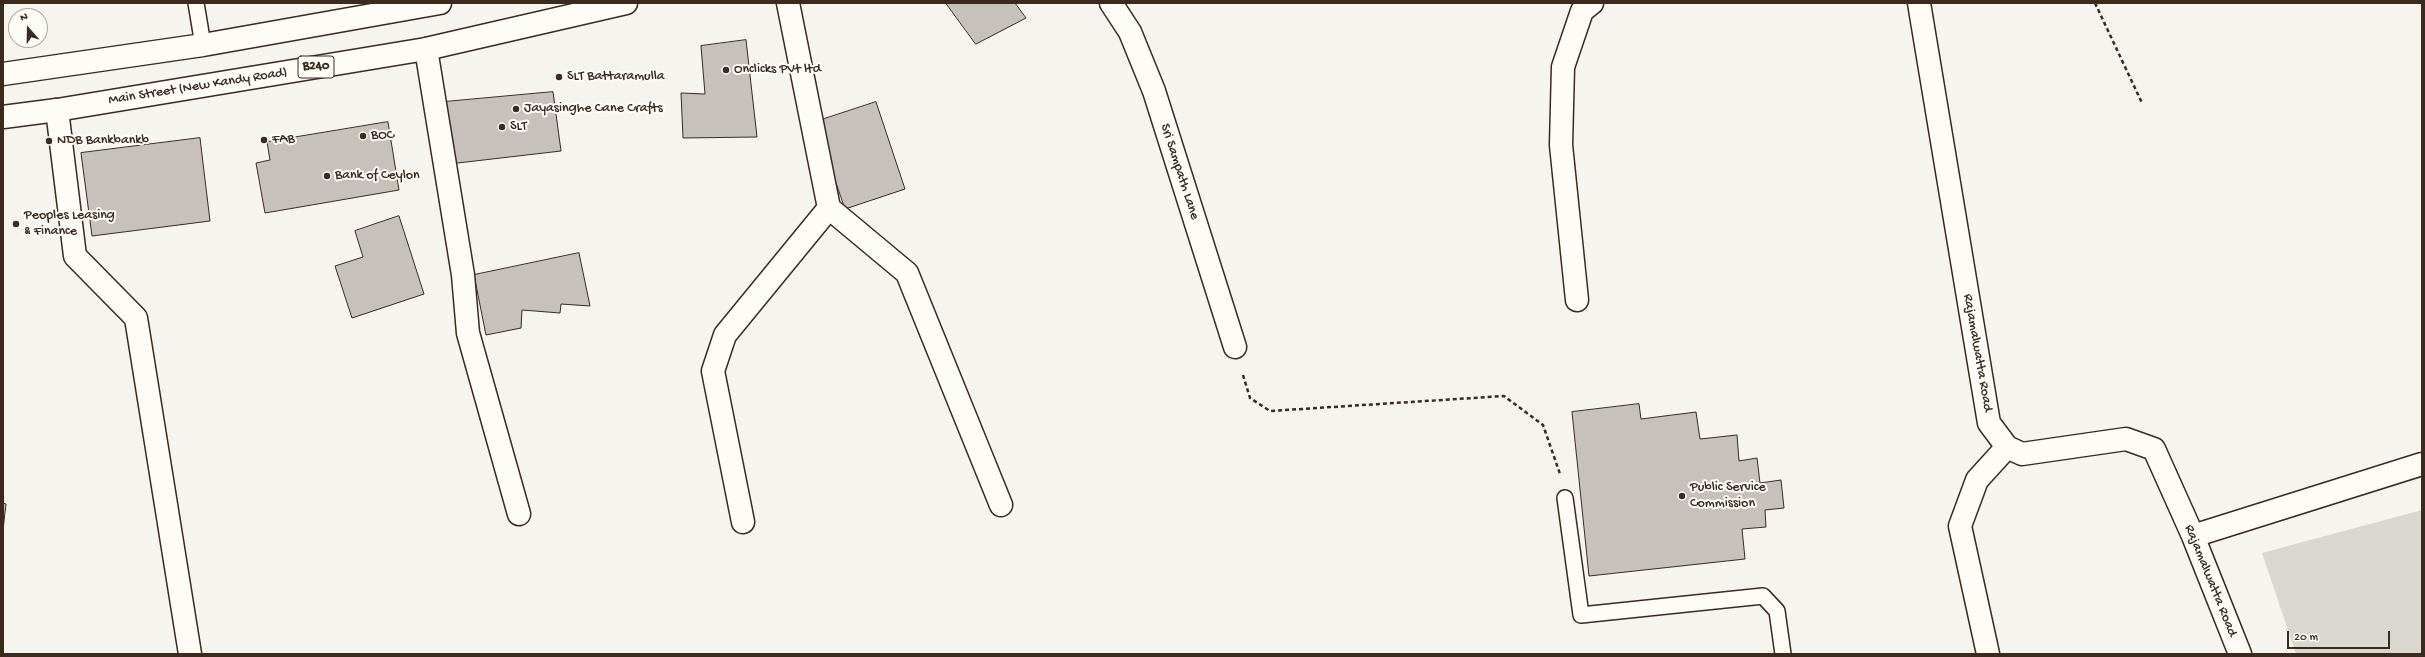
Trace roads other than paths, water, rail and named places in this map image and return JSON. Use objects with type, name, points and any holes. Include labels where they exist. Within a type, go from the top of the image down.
[{"type":"street","points":[[3,74],[203,45],[440,3]]},
{"type":"street","name":"Main Street (New Kandy Road)","points":[[3,117],[57,110],[426,49],[626,3]]},
{"type":"street","points":[[788,3],[829,208],[907,273],[1001,505]]},
{"type":"street","name":"Sri Sampath Lane","points":[[1111,3],[1130,32],[1154,91],[1235,347]]},
{"type":"street","points":[[1577,300],[1561,145],[1563,68],[1582,11],[1592,3]]},
{"type":"street","name":"Rajamalwatta Road","points":[[1919,3],[1989,423],[2007,447],[2022,454],[2126,439],[2154,449],[2193,536],[2240,654]]},
{"type":"street","points":[[426,49],[463,275],[468,333],[519,514]]},
{"type":"street","points":[[57,110],[76,256],[136,318],[190,654]]},
{"type":"street","points":[[743,522],[713,371],[725,335],[829,208]]},
{"type":"street","points":[[1988,654],[1960,526],[1977,480],[2007,447]]},
{"type":"street","points":[[2193,536],[2422,464]]},
{"type":"lane","points":[[196,3],[203,45]]},
{"type":"lane","points":[[1565,498],[1581,615],[1763,596],[1777,611],[1783,654]]},
{"type":"place","name":"Onclicks PVt ltd","points":[[726,70]]},
{"type":"place","name":"SLT Battaramulla","points":[[559,77]]},
{"type":"place","name":"Jayasinghe Cane Crafts","points":[[516,109]]},
{"type":"place","name":"SLT","points":[[502,127]]},
{"type":"place","name":"BOC","points":[[363,136]]},
{"type":"place","name":"FAB","points":[[264,140]]},
{"type":"place","name":"NDB Bankbankb","points":[[49,141]]},
{"type":"place","name":"Bank of Ceylon","points":[[327,176]]},
{"type":"place","name":"Peoples Leasing & Finance","points":[[16,224]]},
{"type":"place","name":"Public Service Commission","points":[[1682,496]]}]
